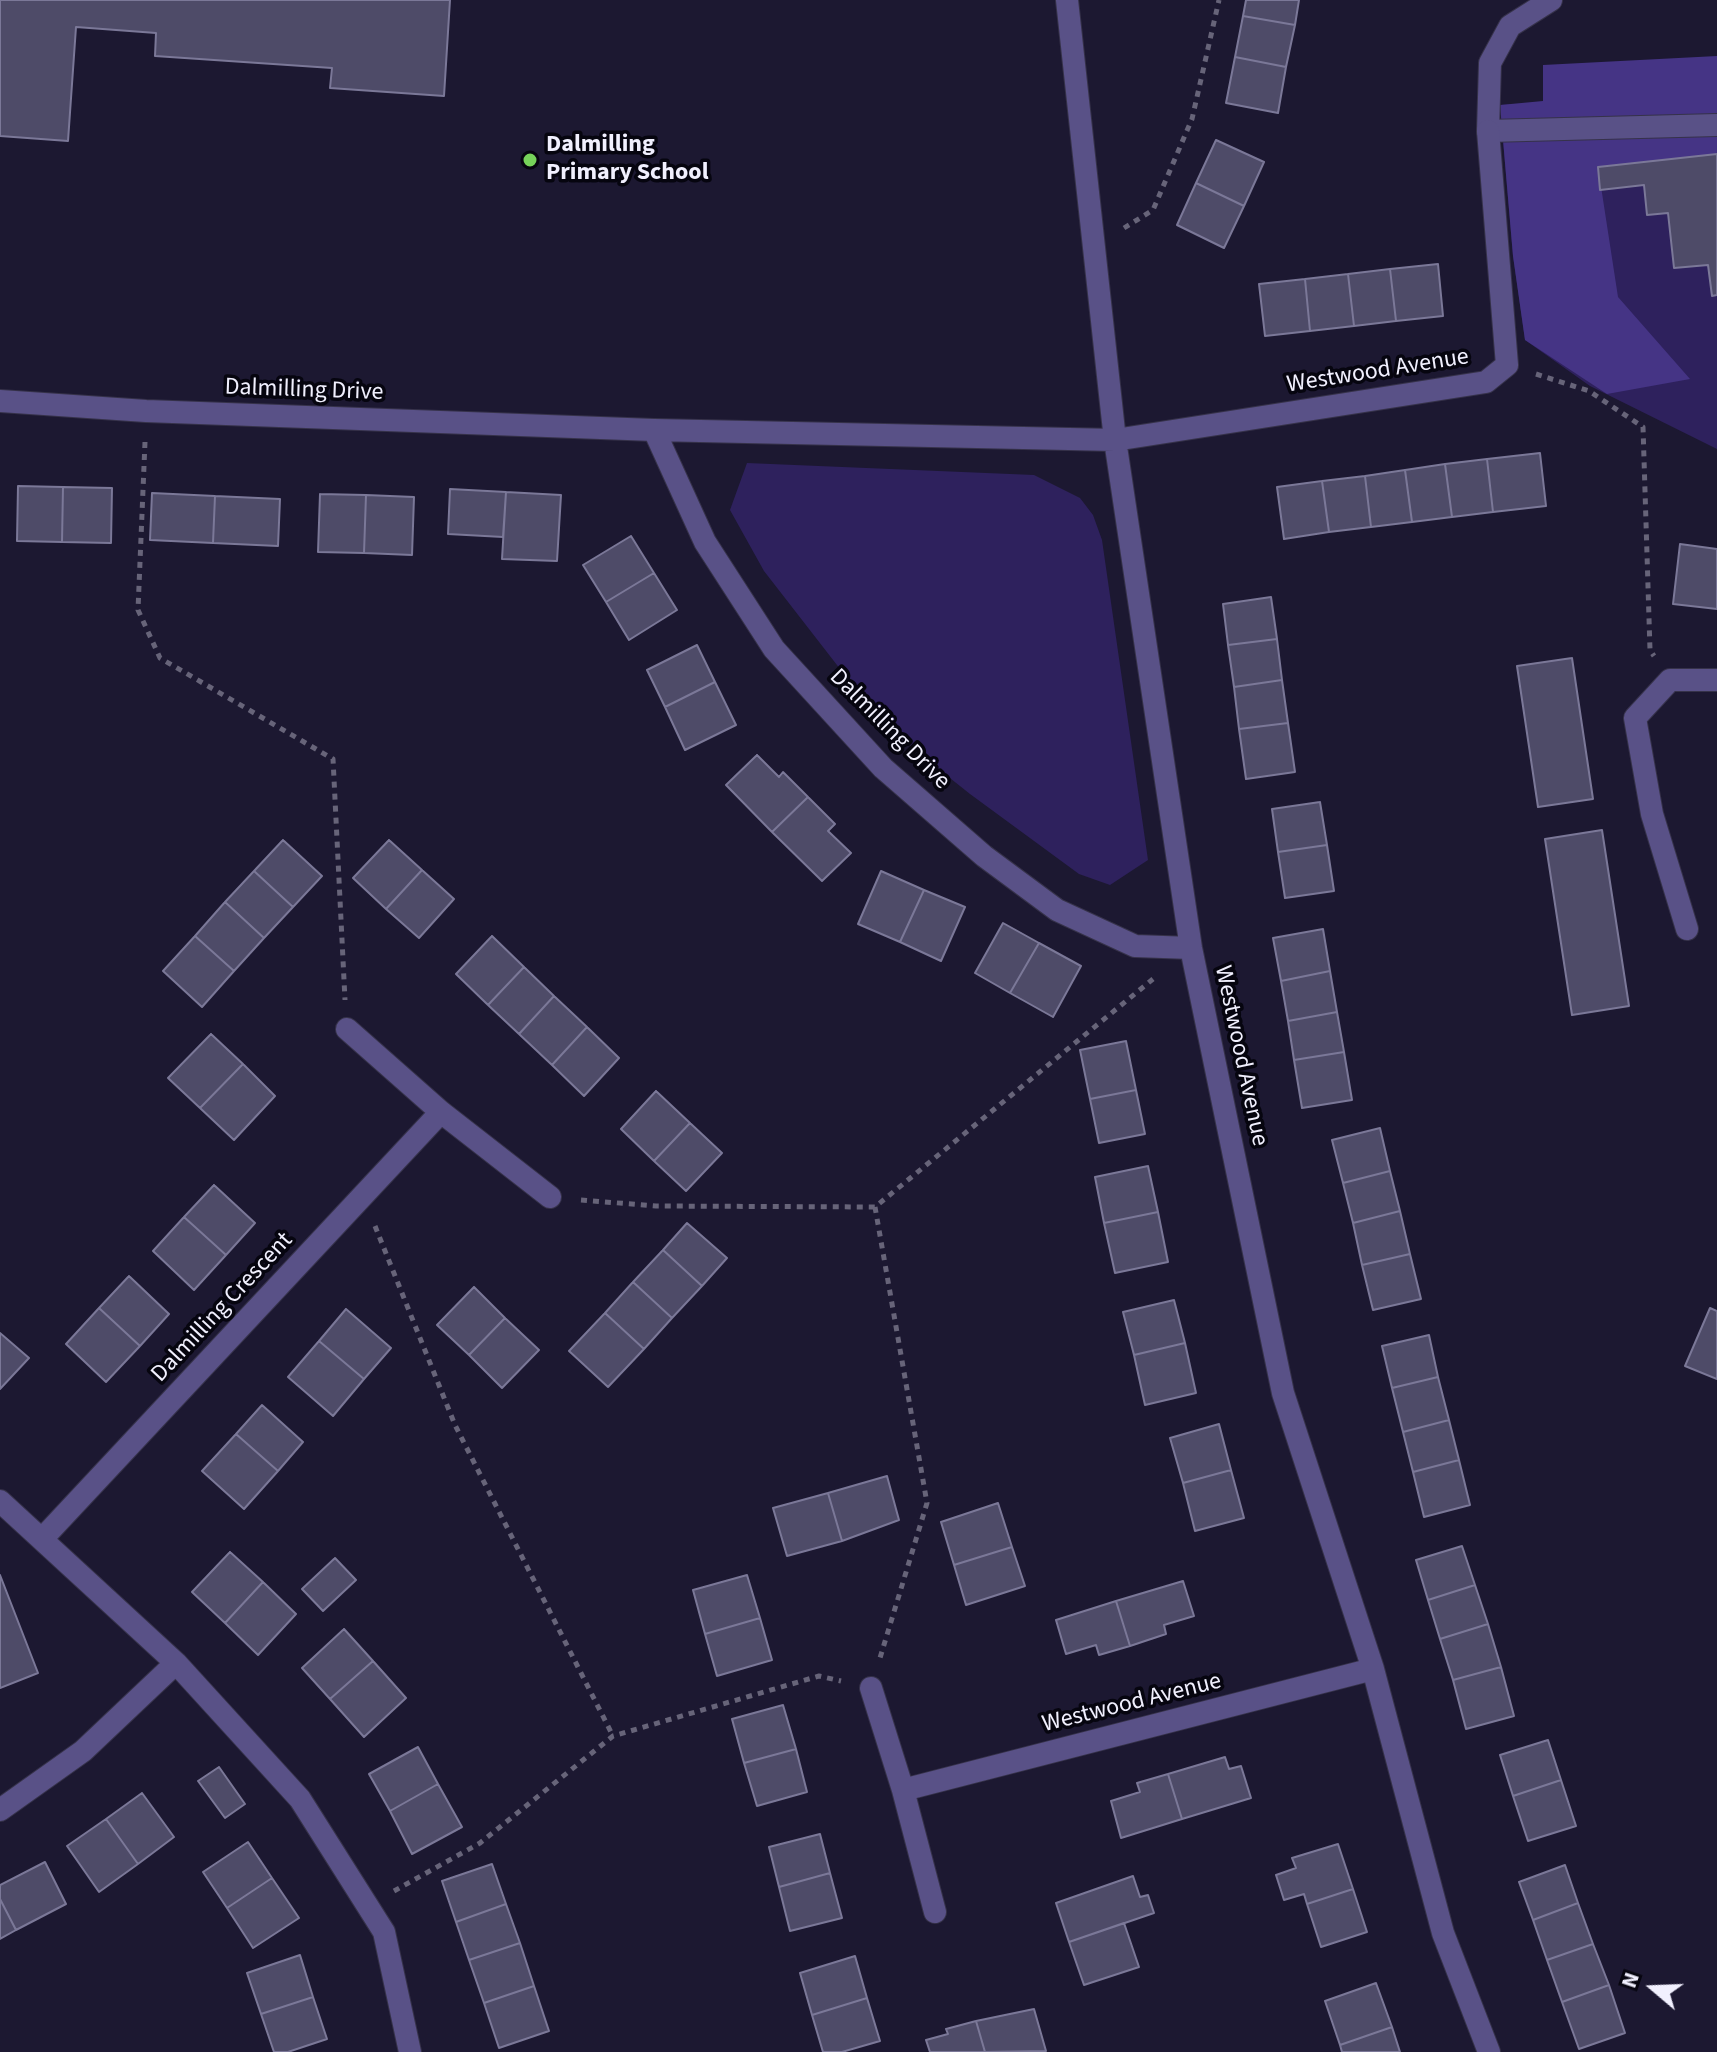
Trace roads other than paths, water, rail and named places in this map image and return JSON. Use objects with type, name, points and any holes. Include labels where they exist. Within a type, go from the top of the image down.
[{"type":"street","name":"Westwood Avenue","points":[[1067,0],[1115,440],[1191,948],[1283,1393],[1373,1669],[1443,1933],[1489,2052]]},
{"type":"street","points":[[1551,0],[1510,26],[1490,63],[1488,131],[1717,125]]},
{"type":"street","name":"Westwood Avenue","points":[[1115,440],[1486,382],[1507,365],[1488,131]]},
{"type":"street","name":"Dalmilling Drive","points":[[0,401],[146,411],[654,430],[1115,440]]},
{"type":"street","name":"Dalmilling Drive","points":[[654,430],[705,542],[774,649],[883,768],[984,856],[1057,910],[1135,946],[1191,948]]},
{"type":"street","points":[[1687,929],[1652,814],[1635,718],[1670,680],[1717,680]]},
{"type":"street","points":[[347,1029],[441,1112],[550,1197]]},
{"type":"street","name":"Dalmilling Crescent","points":[[42,1539],[441,1112]]},
{"type":"street","points":[[0,1501],[176,1663],[300,1799],[384,1932],[410,2052]]},
{"type":"street","points":[[0,1810],[83,1751],[176,1663]]},
{"type":"street","name":"Westwood Avenue","points":[[903,1790],[1373,1669]]},
{"type":"street","points":[[871,1688],[903,1790],[935,1912]]},
{"type":"place","name":"Dalmilling Primary School","points":[[530,160]]}]
